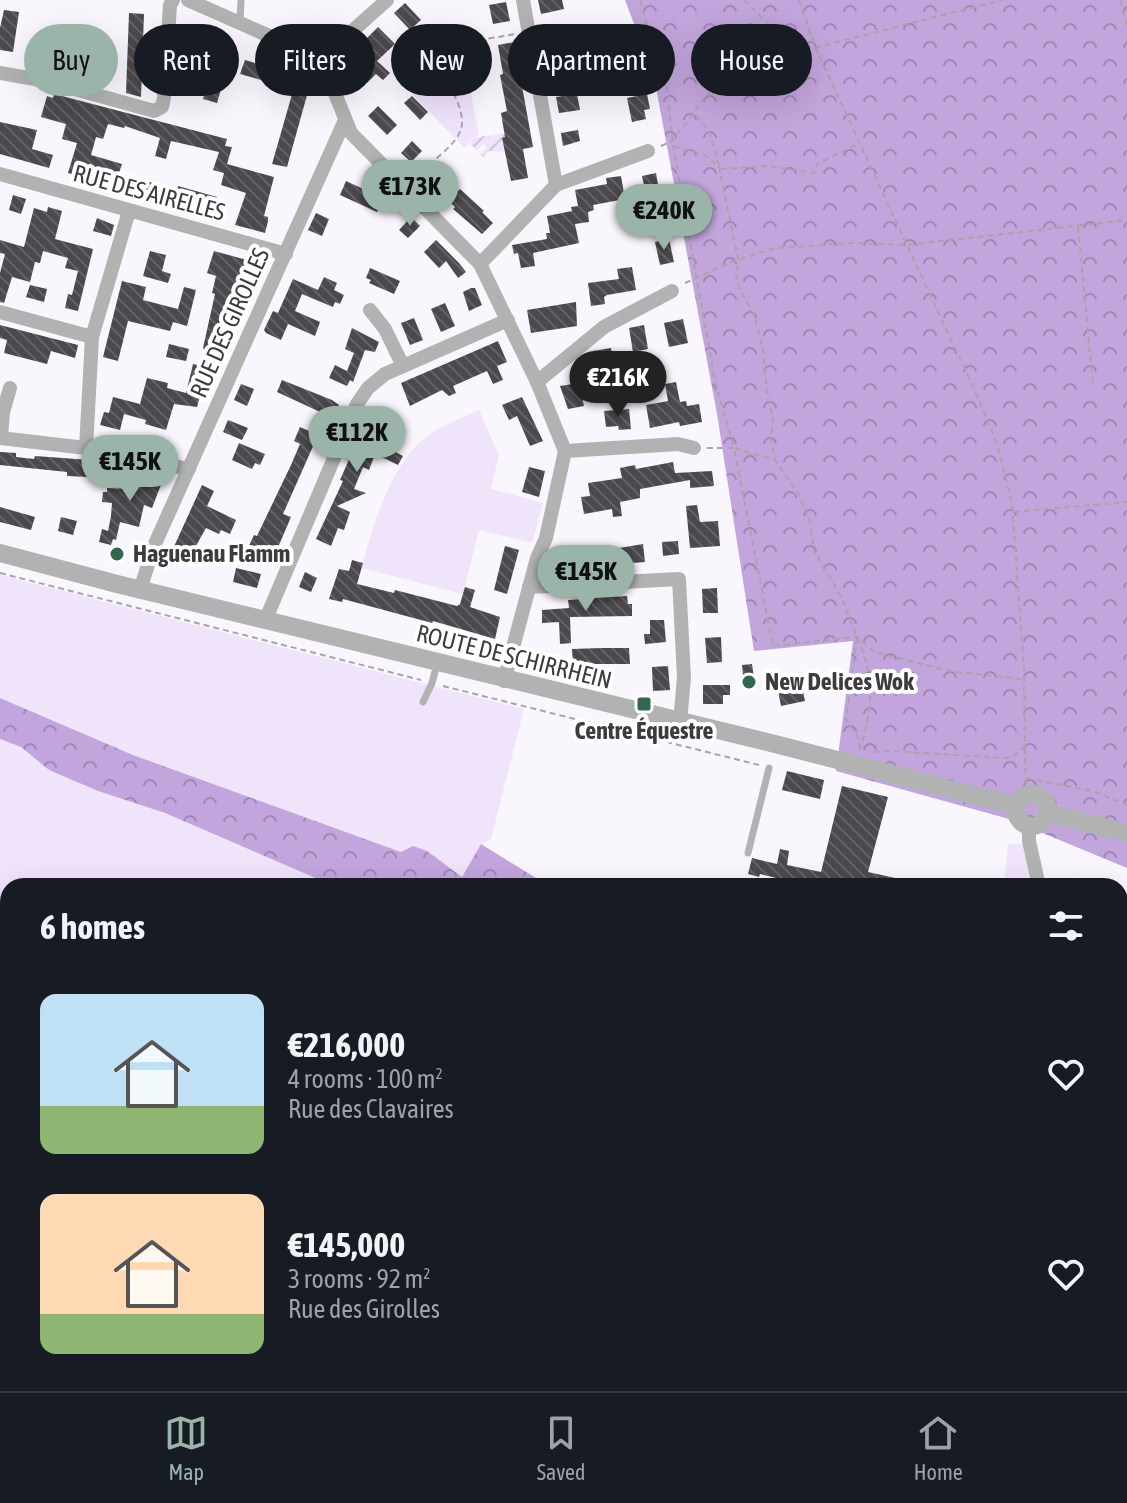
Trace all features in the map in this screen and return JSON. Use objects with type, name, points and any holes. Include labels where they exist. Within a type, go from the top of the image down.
[{"type":"street","points":[[0,73],[46,81],[154,111],[162,107],[164,98],[170,5],[173,0]]},
{"type":"street","points":[[188,0],[255,30]]},
{"type":"street","points":[[362,24],[387,0]]},
{"type":"street","points":[[523,0],[528,24]]},
{"type":"street","points":[[336,96],[351,133],[480,264],[537,382],[565,451],[546,538],[537,558],[504,681]]},
{"type":"street","points":[[540,96],[556,185]]},
{"type":"street","name":"RUE DES GIROLLES","points":[[140,590],[154,546],[345,120]]},
{"type":"street","points":[[480,264],[556,185],[648,151]]},
{"type":"street","name":"RUE DES AIRELLES","points":[[0,174],[286,254]]},
{"type":"street","points":[[86,448],[92,337],[129,211]]},
{"type":"street","points":[[537,382],[604,327],[672,291]]},
{"type":"street","points":[[370,310],[385,329],[403,366]]},
{"type":"street","points":[[0,312],[92,337]]},
{"type":"street","points":[[265,621],[357,404],[376,381],[508,320]]},
{"type":"street","points":[[10,388],[3,412],[1,437],[86,448],[189,469]]},
{"type":"street","points":[[565,451],[678,444],[694,448]]},
{"type":"street","name":"ROUTE DE SCHIRRHEIN","points":[[0,553],[504,681],[680,722],[1035,794],[1047,804],[1048,813],[1127,833]]},
{"type":"street","points":[[529,587],[679,579],[684,678],[680,722]]},
{"type":"street","points":[[1023,793],[1020,821],[1029,826],[1043,822],[1048,813]]},
{"type":"street","points":[[1029,826],[1037,878]]},
{"type":"lane","points":[[240,24],[241,0]]},
{"type":"lane","points":[[423,702],[437,664]]},
{"type":"lane","points":[[748,853],[769,768]]},
{"type":"path","points":[[640,0],[650,36],[665,71],[672,143],[715,382],[734,448],[773,646],[857,637],[875,652],[949,671],[1024,679]]},
{"type":"path","points":[[744,0],[769,24]]},
{"type":"path","points":[[799,0],[815,47],[998,447],[1012,512],[1024,679],[1023,793],[1063,787],[1093,791],[1127,805]]},
{"type":"path","points":[[812,48],[1002,0]]},
{"type":"path","points":[[1120,0],[1127,26]]},
{"type":"path","points":[[404,188],[459,134],[461,110],[446,73],[448,58],[455,47],[462,43],[508,35]]},
{"type":"path","points":[[648,151],[672,143],[707,96]]},
{"type":"path","points":[[694,114],[705,123],[713,142],[738,259],[736,281],[754,315],[763,350],[767,395],[773,417],[771,439],[775,460],[798,493],[810,522],[814,551],[841,596],[868,660],[871,706],[857,754],[890,751],[1005,758],[1025,746]]},
{"type":"path","points":[[672,143],[705,155],[719,168],[769,166],[814,173],[817,164],[859,144]]},
{"type":"path","points":[[672,291],[697,276],[738,259],[776,248],[853,243],[906,245],[1127,220]]},
{"type":"path","points":[[1077,226],[1093,385]]},
{"type":"path","points":[[694,448],[734,448],[775,460]]},
{"type":"path","points":[[1012,512],[1127,502]]},
{"type":"path","points":[[0,573],[769,768]]},
{"type":"path","points":[[857,637],[846,720],[857,735],[860,747]]},
{"type":"shaded area","points":[[414,96],[472,96],[479,136],[473,137],[465,148]]},
{"type":"shaded area","points":[[505,133],[506,137],[502,138],[504,152],[488,151],[483,157],[480,155],[487,147],[483,144],[477,151],[470,143],[473,138]]},
{"type":"shaded area","points":[[479,410],[499,455],[491,489],[543,503],[532,543],[479,530],[463,594],[361,568],[386,493],[406,458],[433,432]]},
{"type":"shaded area","points":[[0,575],[524,709],[491,839],[481,844],[462,878],[427,851],[413,847],[401,852],[133,755],[0,698]]},
{"type":"shaded area","points":[[0,739],[21,747],[49,770],[98,791],[165,813],[315,878],[0,878]]},
{"type":"shaded area","points":[[1008,844],[1023,844],[1029,878],[1005,878]]},
{"type":"green space","points":[[625,0],[1127,0],[1127,868],[1009,819],[836,771],[853,641],[754,651],[717,414],[658,96],[675,96],[675,24],[634,24]]},
{"type":"green space","points":[[0,698],[133,755],[401,852],[413,846],[427,851],[462,877],[481,844],[536,878],[315,878],[165,813],[98,791],[49,770],[21,747],[0,739]]},
{"type":"building","points":[[538,0],[562,0],[564,9],[541,14]]},
{"type":"building","points":[[506,2],[510,21],[493,24],[489,5]]},
{"type":"building","points":[[405,3],[421,20],[417,24],[404,24],[394,13]]},
{"type":"building","points":[[4,10],[19,12],[13,52],[0,50]]},
{"type":"building","points":[[129,13],[144,14],[144,24],[134,24],[134,95],[126,93]]},
{"type":"building","points":[[378,27],[391,40],[391,48],[377,61],[390,73],[383,80],[375,75],[375,30]]},
{"type":"building","points":[[508,43],[508,96],[524,96],[533,147],[523,149],[528,178],[511,181],[502,138],[505,137],[501,113],[507,111],[498,45]]},
{"type":"building","points":[[245,60],[255,63],[255,78],[240,74]]},
{"type":"building","points":[[47,96],[62,96],[227,139],[225,146],[232,147],[227,164],[274,177],[264,216],[268,217],[265,233],[235,225],[246,193],[221,185],[224,173],[213,170],[219,152],[171,141],[166,159],[155,156],[160,138],[125,126],[108,124],[103,139],[96,137],[91,155],[122,164],[119,173],[177,190],[178,186],[217,197],[210,212],[68,173],[77,143],[62,139],[66,124],[41,117]]},
{"type":"building","points":[[204,96],[219,96],[217,103],[203,99]]},
{"type":"building","points":[[292,96],[307,96],[287,167],[272,164]]},
{"type":"building","points":[[412,96],[428,112],[420,120],[404,103]]},
{"type":"building","points":[[577,96],[580,110],[559,113],[556,97]]},
{"type":"building","points":[[647,96],[650,109],[644,110],[646,119],[632,122],[627,98]]},
{"type":"building","points":[[378,106],[397,125],[387,135],[368,116]]},
{"type":"building","points":[[0,122],[37,130],[32,149],[53,155],[49,168],[0,154]]},
{"type":"building","points":[[578,130],[580,141],[563,146],[561,133]]},
{"type":"building","points":[[412,141],[422,151],[411,162],[401,153]]},
{"type":"building","points":[[435,168],[484,211],[493,223],[482,234],[453,209],[455,207],[425,177]]},
{"type":"building","points":[[656,173],[660,197],[647,199],[642,176]]},
{"type":"building","points":[[621,176],[625,199],[593,205],[594,210],[588,212],[589,222],[575,224],[579,243],[533,253],[535,266],[521,268],[518,253],[514,254],[512,245],[547,239],[546,233],[550,233],[547,216],[572,211],[571,207],[578,206],[575,190],[607,184],[606,178]]},
{"type":"building","points":[[346,181],[383,198],[377,212],[340,195]]},
{"type":"building","points":[[13,195],[26,199],[21,214],[9,210]]},
{"type":"building","points":[[48,207],[62,211],[55,239],[93,249],[78,311],[65,308],[78,271],[65,268],[68,258],[43,251],[40,263],[35,262],[30,282],[12,277],[4,303],[0,302],[0,273],[5,254],[0,253],[0,240],[24,247],[34,208],[47,212]]},
{"type":"building","points":[[316,213],[329,219],[322,236],[308,230]]},
{"type":"building","points":[[411,217],[420,226],[408,238],[399,230]]},
{"type":"building","points":[[97,218],[114,225],[111,236],[93,231]]},
{"type":"building","points":[[669,239],[674,262],[660,265],[655,242]]},
{"type":"building","points":[[436,240],[466,272],[458,278],[446,261],[439,268],[424,252]]},
{"type":"building","points":[[150,251],[166,255],[162,271],[171,274],[168,283],[143,276]]},
{"type":"building","points":[[214,251],[258,263],[254,277],[238,275],[233,295],[241,297],[235,324],[229,323],[221,355],[215,353],[213,363],[203,348],[215,294],[212,293],[216,276],[207,273]]},
{"type":"building","points":[[632,267],[636,290],[607,295],[604,297],[605,304],[591,306],[588,283],[619,279],[617,269]]},
{"type":"building","points":[[370,268],[400,281],[394,294],[369,283],[371,280],[366,278]]},
{"type":"building","points":[[324,277],[337,283],[334,290],[344,295],[340,304],[335,302],[333,307],[302,294],[295,311],[320,322],[315,336],[288,324],[281,340],[266,333],[264,330],[273,311],[278,313],[293,279],[318,290]]},
{"type":"building","points":[[122,281],[146,287],[143,300],[178,309],[184,287],[196,290],[187,326],[173,322],[170,331],[128,321],[118,361],[103,357]]},
{"type":"building","points":[[30,285],[47,289],[44,302],[26,297]]},
{"type":"building","points":[[475,288],[482,305],[469,311],[463,292]]},
{"type":"building","points":[[576,302],[577,326],[531,333],[527,310]]},
{"type":"building","points":[[445,303],[455,326],[441,332],[431,309]]},
{"type":"building","points":[[414,318],[423,340],[410,345],[401,323]]},
{"type":"building","points":[[683,319],[688,343],[669,347],[664,323]]},
{"type":"building","points":[[0,325],[78,345],[75,358],[51,351],[47,364],[4,353],[7,340],[0,338]]},
{"type":"building","points":[[644,325],[648,349],[633,352],[629,328]]},
{"type":"building","points":[[352,328],[379,342],[375,352],[365,350],[353,382],[350,380],[347,386],[329,378],[335,365],[347,371],[354,353],[345,349]]},
{"type":"building","points":[[498,341],[507,362],[497,366],[503,380],[493,384],[487,371],[453,386],[456,393],[449,396],[442,390],[410,406],[401,383]]},
{"type":"building","points":[[169,344],[189,349],[186,361],[166,357]]},
{"type":"building","points":[[611,348],[615,372],[598,375],[593,351]]},
{"type":"building","points":[[193,364],[211,368],[207,386],[203,385],[197,407],[174,404],[166,430],[124,414],[120,430],[100,425],[104,412],[109,413],[113,397],[140,404],[147,378],[168,383],[167,388],[186,393]]},
{"type":"building","points":[[282,380],[339,405],[333,418],[277,392]]},
{"type":"building","points":[[676,382],[680,402],[686,401],[687,406],[699,404],[702,422],[680,426],[679,422],[650,428],[646,405],[668,401],[665,384]]},
{"type":"building","points":[[579,383],[584,406],[568,409],[560,386]]},
{"type":"building","points":[[241,384],[254,389],[247,406],[234,400]]},
{"type":"building","points":[[522,397],[543,441],[530,446],[517,416],[509,420],[502,405]]},
{"type":"building","points":[[629,409],[631,429],[606,427],[604,411]]},
{"type":"building","points":[[370,412],[392,423],[382,445],[403,456],[398,465],[375,454],[369,470],[363,467],[354,489],[366,493],[337,506],[350,512],[344,530],[338,528],[331,546],[316,539],[343,481],[340,480],[355,446],[360,449],[369,432],[362,429]]},
{"type":"building","points":[[228,420],[248,428],[242,440],[223,432]]},
{"type":"building","points":[[300,427],[318,435],[283,514],[291,517],[273,559],[248,548],[254,535],[257,536],[291,465],[300,444],[294,441]]},
{"type":"building","points":[[239,443],[265,454],[260,465],[255,463],[252,469],[232,460]]},
{"type":"building","points":[[0,452],[34,459],[35,456],[90,460],[89,477],[0,465]]},
{"type":"building","points":[[673,462],[675,473],[712,471],[714,486],[690,488],[690,480],[640,489],[640,498],[620,502],[622,516],[613,517],[612,509],[584,514],[581,497],[590,496],[588,483],[622,478],[620,468],[635,465],[636,469]]},
{"type":"building","points":[[529,467],[545,471],[539,497],[522,492]]},
{"type":"building","points":[[143,470],[164,477],[152,508],[144,505],[139,527],[120,522],[116,540],[113,539],[111,545],[99,542],[102,529],[108,531],[111,516],[112,503],[102,502],[103,492],[107,492],[107,488],[129,489],[131,479],[139,480]]},
{"type":"building","points":[[202,485],[214,491],[207,506],[236,520],[230,534],[221,530],[219,534],[206,528],[192,553],[188,550],[185,557],[172,551]]},
{"type":"building","points":[[697,505],[700,522],[718,521],[720,546],[690,548],[686,506]]},
{"type":"building","points":[[0,507],[35,517],[31,530],[0,522]]},
{"type":"building","points":[[61,517],[77,521],[73,535],[58,531]]},
{"type":"building","points":[[678,541],[679,554],[663,556],[662,542]]},
{"type":"building","points":[[643,544],[645,562],[596,566],[595,552]]},
{"type":"building","points":[[505,546],[519,550],[507,594],[494,590]]},
{"type":"building","points":[[580,550],[578,569],[562,571],[560,552]]},
{"type":"building","points":[[352,560],[363,563],[357,584],[457,606],[465,587],[475,590],[470,607],[500,617],[495,639],[343,599],[342,602],[329,599],[339,569],[349,571]]},
{"type":"building","points":[[236,568],[261,574],[257,588],[233,582]]},
{"type":"building","points":[[305,572],[317,578],[311,592],[299,587]]},
{"type":"building","points":[[717,588],[718,613],[703,613],[702,589]]},
{"type":"building","points":[[627,596],[628,604],[632,604],[632,616],[570,617],[571,643],[560,644],[559,622],[542,623],[542,610],[569,608],[568,600]]},
{"type":"building","points":[[650,620],[664,620],[666,642],[645,644],[644,634],[650,634]]},
{"type":"building","points":[[721,637],[722,662],[707,663],[705,638]]},
{"type":"building","points":[[629,648],[630,664],[573,664],[572,649]]},
{"type":"building","points":[[752,664],[755,684],[744,685],[742,665]]},
{"type":"building","points":[[668,666],[670,690],[653,691],[652,667]]},
{"type":"building","points":[[703,685],[730,685],[730,695],[723,695],[723,704],[703,704]]},
{"type":"building","points":[[802,686],[805,701],[781,706],[778,691]]},
{"type":"building","points":[[787,771],[824,780],[820,799],[782,790]]},
{"type":"building","points":[[842,786],[888,797],[868,872],[895,878],[776,878],[748,874],[752,858],[777,864],[780,849],[789,851],[787,865],[821,872]]},
{"type":"place","name":"Haguenau Flamm","points":[[117,554]]},
{"type":"place","name":"New Delices Wok","points":[[749,682]]},
{"type":"place","name":"Centre Équestre","points":[[644,704]]}]
